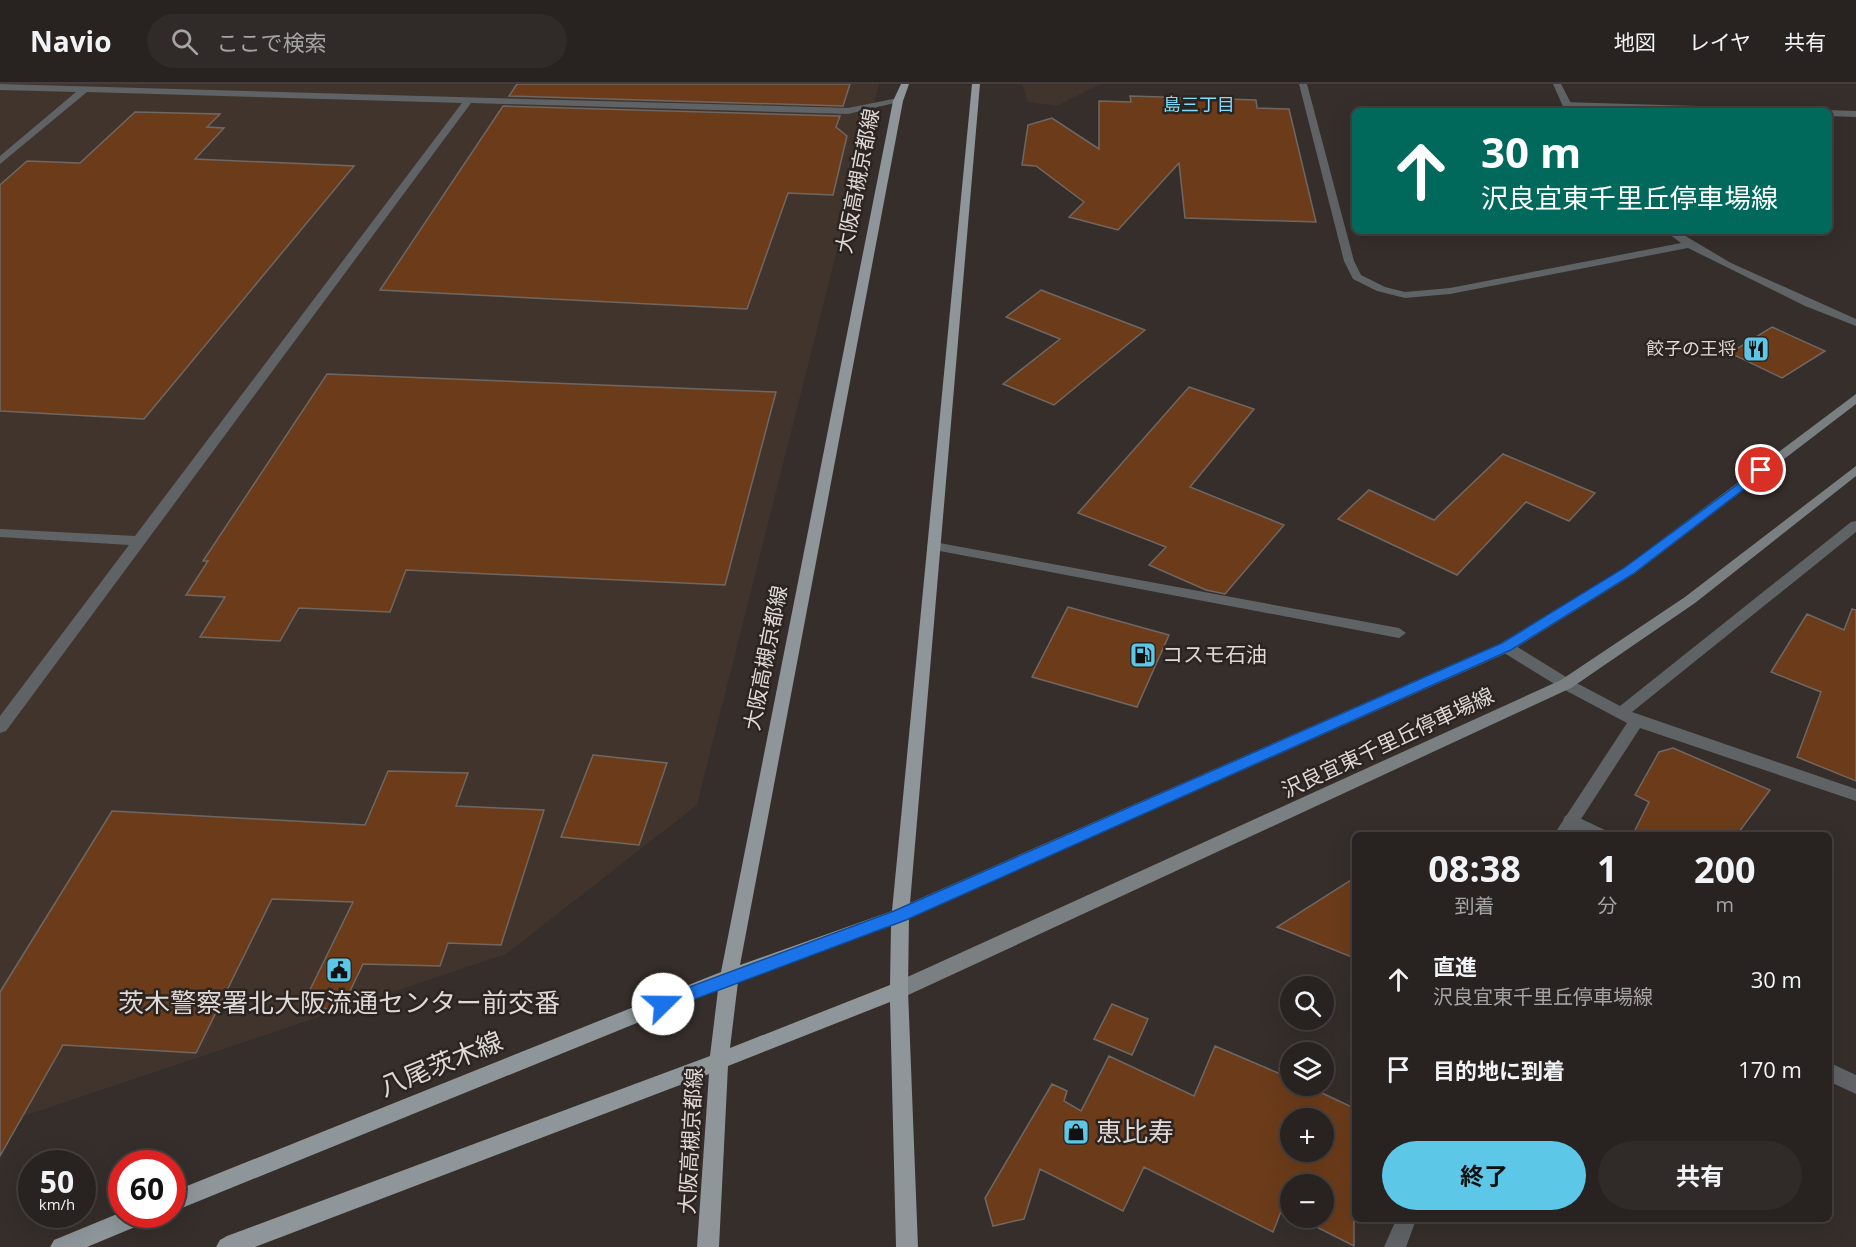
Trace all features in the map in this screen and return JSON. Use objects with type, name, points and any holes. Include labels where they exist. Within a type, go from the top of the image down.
[{"type":"main road","name":"大阪高槻京都線","points":[[708,1247],[719,1061],[729,977],[898,100],[905,84]]},
{"type":"main road","points":[[907,1247],[899,990],[900,915],[976,84]]},
{"type":"main road","name":"沢良宜東千里丘停車場線","points":[[900,915],[1506,647],[1629,571],[1856,398]]},
{"type":"main road","name":"沢良宜東千里丘停車場線","points":[[899,990],[1566,684],[1690,600],[1856,470]]},
{"type":"main road","name":"八尾茨木線","points":[[186,1196],[729,977],[900,915]]},
{"type":"main road","points":[[227,1247],[719,1061],[899,990]]},
{"type":"main road","points":[[61,1247],[108,1228]]},
{"type":"street","points":[[1304,84],[1349,261],[1357,277],[1381,289],[1405,295],[1450,291],[1689,245]]},
{"type":"street","points":[[1557,84],[1568,107],[1617,108]]},
{"type":"street","points":[[0,87],[848,111],[898,100]]},
{"type":"street","points":[[0,161],[84,90]]},
{"type":"street","points":[[0,727],[467,102]]},
{"type":"street","points":[[1832,113],[1856,114]]},
{"type":"street","points":[[1674,234],[1689,245],[1828,313],[1856,323]]},
{"type":"street","points":[[1564,832],[1629,717],[1856,525]]},
{"type":"street","points":[[0,533],[141,541]]},
{"type":"street","points":[[934,546],[1399,633]]},
{"type":"street","points":[[1506,647],[1566,684],[1629,717],[1856,795]]},
{"type":"street","points":[[1571,821],[1593,832]]},
{"type":"street","points":[[1832,1073],[1856,1085]]},
{"type":"street","points":[[1395,1247],[1405,1222]]},
{"type":"shaded area","points":[[0,84],[879,84],[697,805],[506,954],[0,1124]]},
{"type":"shaded area","points":[[1022,84],[1101,84],[1057,106],[1028,102]]},
{"type":"building","points":[[517,84],[850,84],[843,106],[509,96]]},
{"type":"building","points":[[1130,96],[1256,100],[1257,108],[1289,109],[1316,222],[1185,218],[1179,163],[1118,230],[1069,217],[1084,202],[1036,166],[1022,165],[1028,125],[1052,118],[1099,149],[1099,101],[1131,102]]},
{"type":"building","points":[[503,106],[840,116],[836,127],[847,136],[833,195],[788,193],[747,309],[380,290]]},
{"type":"building","points":[[135,112],[220,114],[207,127],[224,128],[195,159],[354,166],[144,419],[0,411],[0,185],[27,161],[80,163]]},
{"type":"building","points":[[1041,290],[1145,330],[1054,405],[1003,384],[1060,339],[1006,317]]},
{"type":"building","points":[[1772,327],[1825,351],[1782,378],[1730,353]]},
{"type":"building","points":[[327,374],[776,392],[725,585],[406,570],[390,612],[299,608],[280,641],[200,637],[225,597],[186,595],[208,561],[203,561]]},
{"type":"building","points":[[1189,387],[1254,409],[1190,487],[1284,525],[1225,594],[1206,590],[1149,565],[1166,547],[1078,513]]},
{"type":"building","points":[[1503,454],[1595,493],[1569,521],[1526,502],[1457,575],[1338,519],[1369,490],[1434,520]]},
{"type":"building","points":[[1068,607],[1169,635],[1137,707],[1032,677]]},
{"type":"building","points":[[1852,609],[1856,610],[1856,781],[1797,757],[1821,692],[1771,672],[1807,614],[1844,630]]},
{"type":"building","points":[[1673,748],[1770,790],[1739,832],[1634,832],[1649,802],[1635,795],[1659,752]]},
{"type":"building","points":[[593,755],[667,763],[639,845],[561,837]]},
{"type":"building","points":[[388,771],[468,773],[456,806],[544,810],[501,945],[448,943],[440,966],[363,964],[341,1010],[302,1006],[353,902],[272,899],[196,1053],[63,1045],[0,1156],[0,992],[112,811],[365,825]]},
{"type":"building","points":[[1352,879],[1352,957],[1277,927]]},
{"type":"building","points":[[1112,1004],[1148,1019],[1132,1055],[1094,1039]]},
{"type":"building","points":[[1215,1046],[1280,1074],[1280,1096],[1328,1096],[1352,1107],[1354,1246],[1319,1228],[1334,1228],[1334,1174],[1280,1174],[1280,1214],[1273,1232],[1144,1167],[1123,1211],[1040,1169],[1024,1219],[993,1226],[985,1198],[1052,1084],[1067,1091],[1064,1101],[1081,1111],[1109,1056],[1194,1096]]},
{"type":"place","name":"餃子の王将","points":[[1756,349]]},
{"type":"place","name":"コスモ石油","points":[[1143,655]]},
{"type":"place","name":"茨木警察署北大阪流通センター前交番","points":[[339,970]]},
{"type":"place","name":"恵比寿","points":[[1076,1132]]},
{"type":"district","name":"島三丁目","points":[[1199,105]]},
{"type":"route","points":[[663,1004],[729,977],[900,915],[1506,647],[1629,571],[1761,470]]}]
